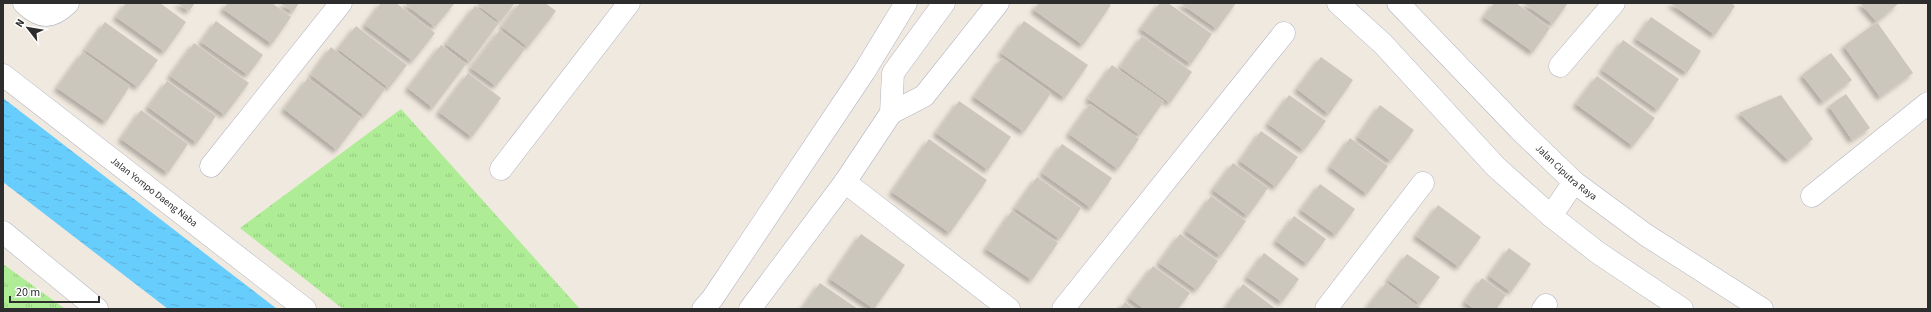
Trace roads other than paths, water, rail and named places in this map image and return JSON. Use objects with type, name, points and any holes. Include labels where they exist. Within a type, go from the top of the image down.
[{"type":"street","points":[[24,3],[36,14],[44,16],[54,14],[68,3]]},
{"type":"street","points":[[211,166],[341,3]]},
{"type":"street","points":[[501,169],[629,3]]},
{"type":"street","points":[[703,309],[712,299],[864,72],[896,17],[906,3]]},
{"type":"street","points":[[750,309],[846,182],[891,113],[894,73],[944,3]]},
{"type":"street","points":[[891,113],[924,96],[998,3]]},
{"type":"street","points":[[1338,3],[1383,44],[1496,167],[1550,216],[1597,252],[1682,309]]},
{"type":"street","name":"Jalan Ciputra Raya","points":[[1398,3],[1519,130],[1574,182],[1646,235],[1762,309]]},
{"type":"street","points":[[1560,66],[1614,3]]},
{"type":"street","points":[[1063,309],[1284,33]]},
{"type":"street","name":"Jalan Yompo Daeng Naba","points":[[3,75],[305,309]]},
{"type":"street","points":[[1812,196],[1928,103]]},
{"type":"street","points":[[846,182],[1009,309]]},
{"type":"street","points":[[1550,216],[1574,182]]},
{"type":"street","points":[[1326,309],[1423,183]]},
{"type":"street","points":[[3,232],[97,309]]},
{"type":"water","points":[[3,98],[277,309],[168,309],[3,182]]}]
